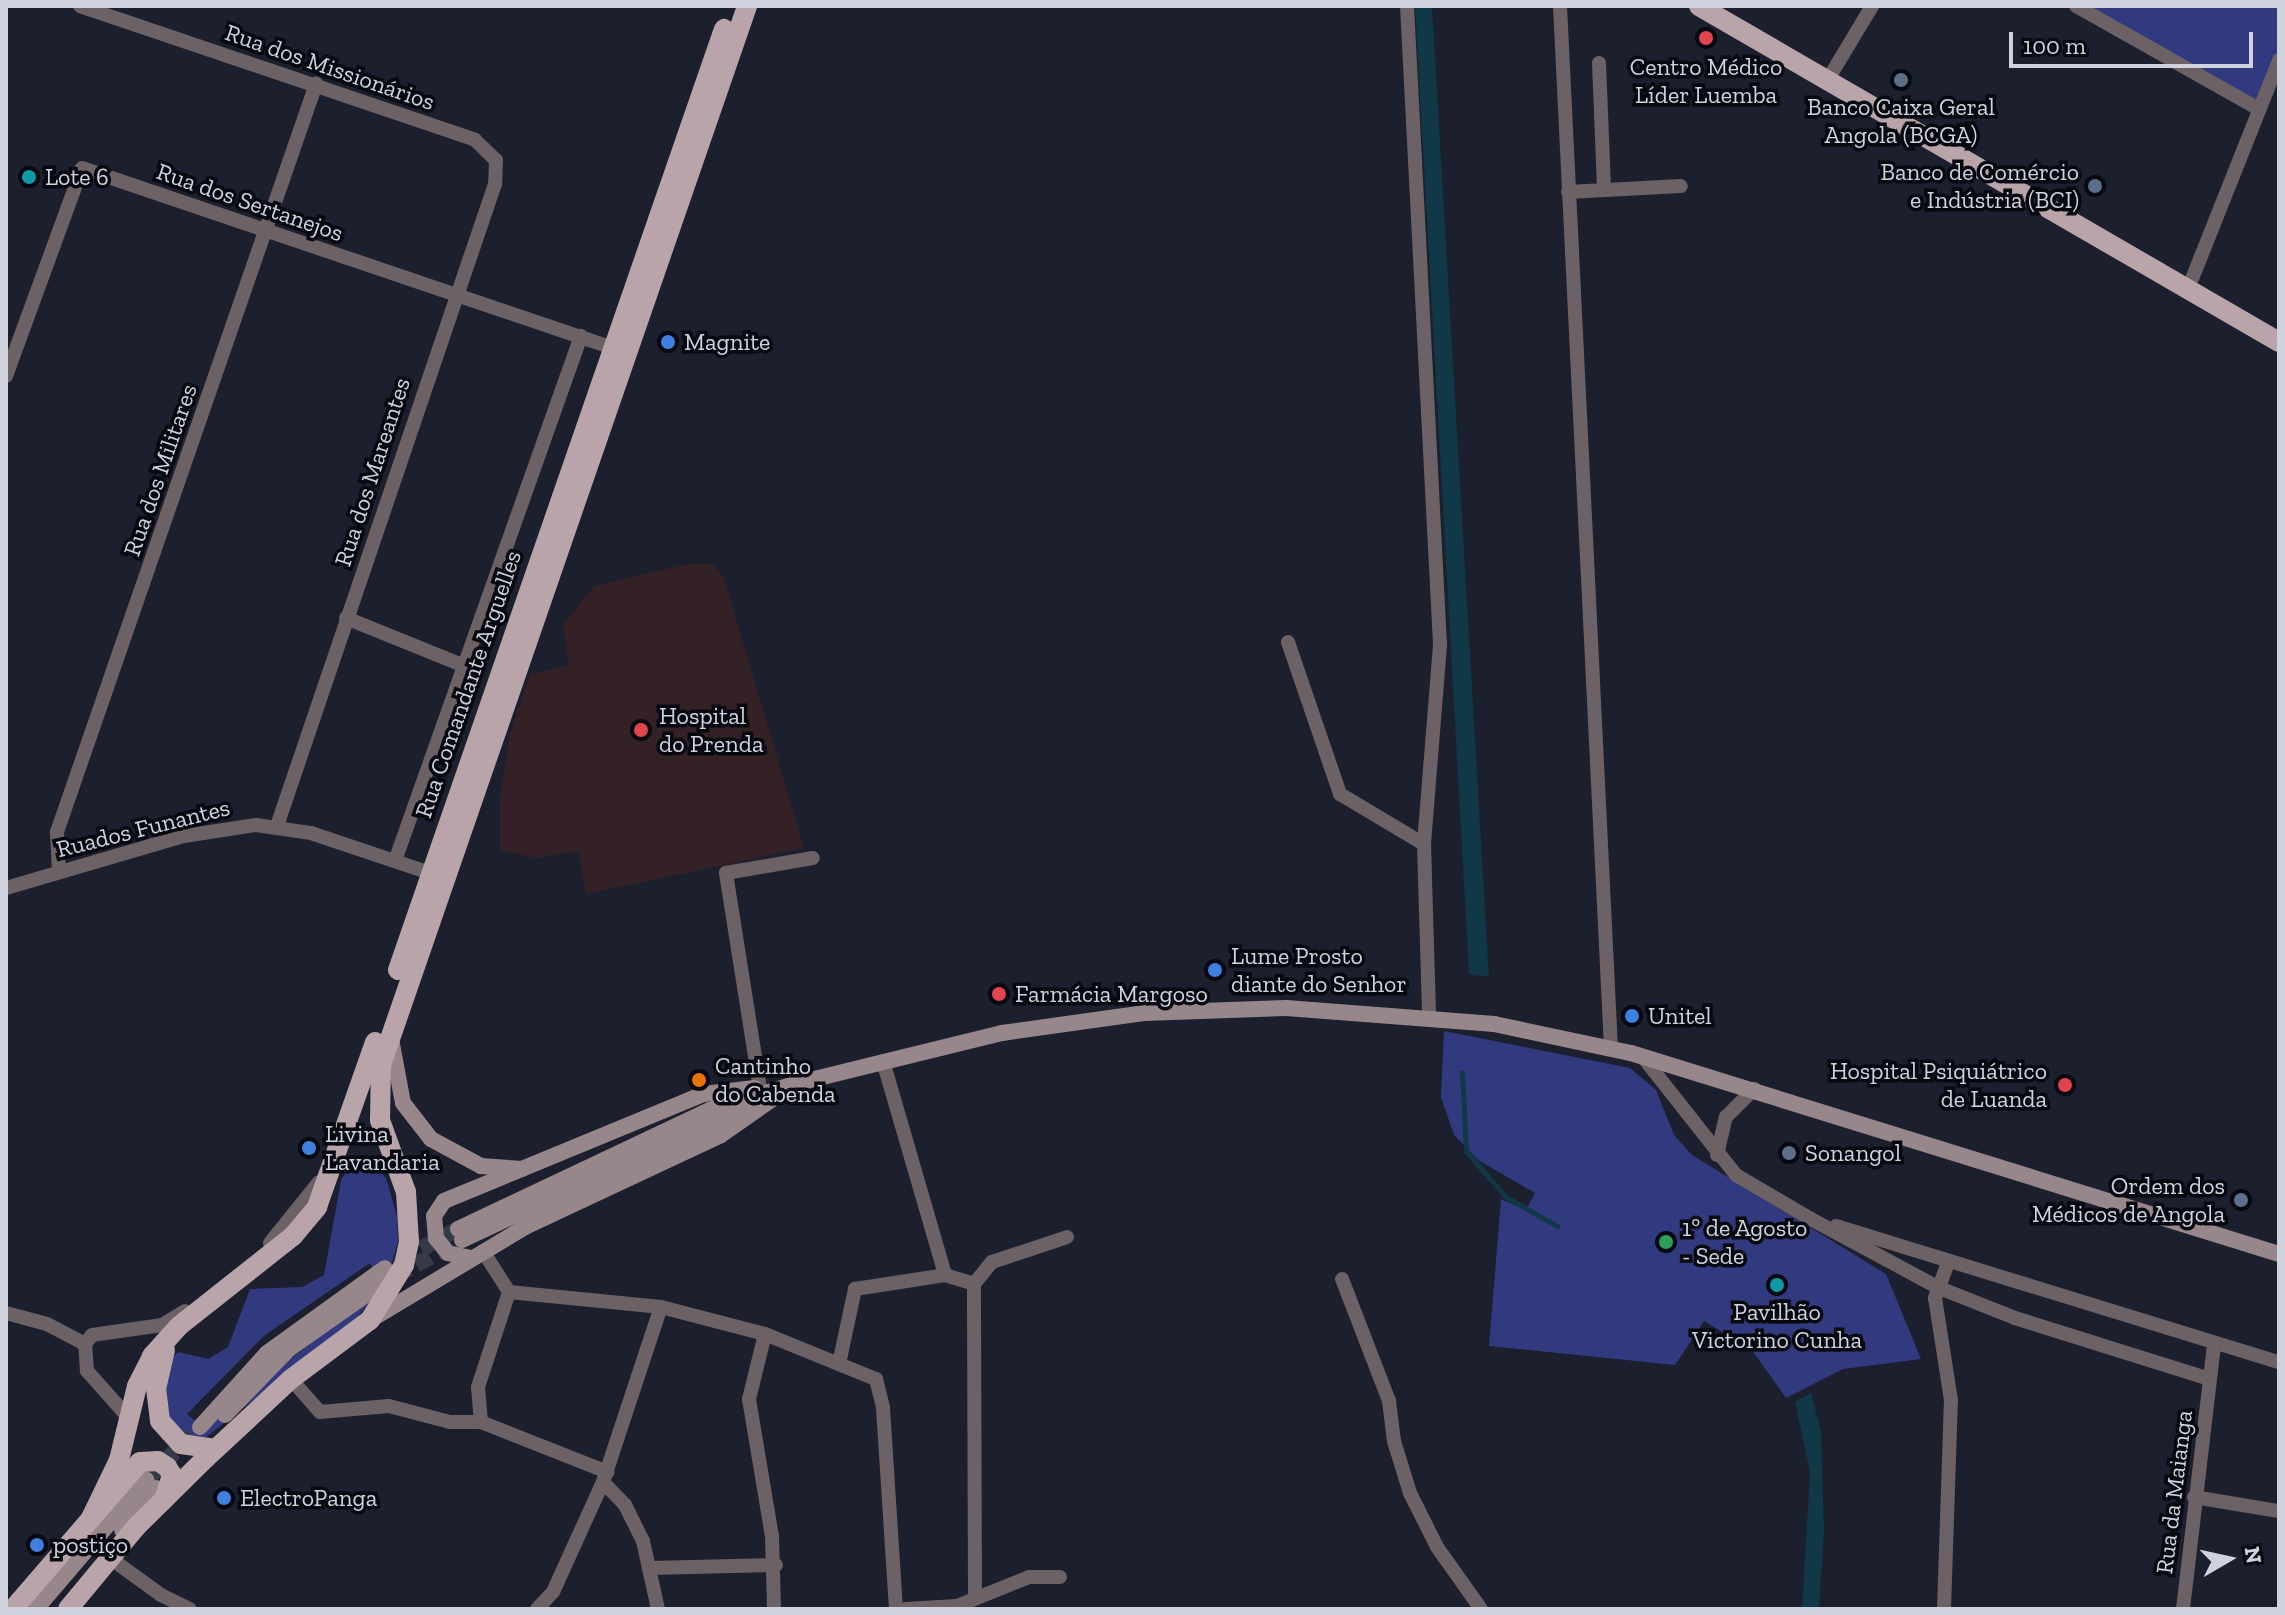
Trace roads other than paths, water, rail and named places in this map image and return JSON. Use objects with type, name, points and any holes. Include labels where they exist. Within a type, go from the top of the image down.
[{"type":"main road","name":"Rua Comandante Arguelles","points":[[179,1326],[307,1221],[326,1192],[430,873],[732,6]]},
{"type":"main road","name":"Rua Comandante Arguelles","points":[[535,1168],[481,1166],[431,1139],[403,1103],[390,1035],[747,6]]},
{"type":"main road","points":[[1699,6],[2279,342]]},
{"type":"main road","points":[[1719,6],[2279,327]]},
{"type":"main road","points":[[477,1254],[439,1244],[433,1223],[437,1209],[456,1195],[535,1168],[704,1094],[796,1083],[1002,1033],[1144,1013],[1286,1008],[1429,1017],[1642,1056],[2279,1254]]},
{"type":"main road","points":[[370,1320],[397,1282],[409,1242],[406,1192],[379,1111],[378,1085],[390,1035]]},
{"type":"main road","points":[[460,1234],[796,1083]]},
{"type":"main road","points":[[179,1326],[159,1366],[160,1421],[181,1444],[208,1436],[370,1320],[477,1254],[721,1135],[796,1083]]},
{"type":"main road","points":[[36,1609],[208,1436],[275,1346],[388,1273]]},
{"type":"main road","points":[[91,1518],[119,1460],[128,1417],[143,1372],[179,1326]]},
{"type":"main road","points":[[13,1609],[133,1469],[148,1460],[158,1461],[172,1475],[156,1489],[58,1609]]},
{"type":"main road","points":[[68,1609],[110,1558],[156,1489]]},
{"type":"street","name":"Rua dos Missionários","points":[[80,6],[475,140]]},
{"type":"street","points":[[1407,6],[1440,645],[1424,844],[1429,1017]]},
{"type":"street","points":[[1560,6],[1611,1049]]},
{"type":"street","points":[[1833,71],[1872,6]]},
{"type":"street","points":[[2076,6],[2259,109]]},
{"type":"street","points":[[2192,279],[2279,60]]},
{"type":"street","points":[[1599,63],[1604,190]]},
{"type":"street","name":"Rua dos Militares","points":[[59,872],[57,832],[316,84]]},
{"type":"street","name":"Rua dos Mareantes","points":[[277,826],[454,295],[497,177],[492,153],[475,140]]},
{"type":"street","name":"Rua dos Sertanejos","points":[[6,376],[82,168],[613,348]]},
{"type":"street","points":[[1568,192],[1681,186]]},
{"type":"street","points":[[396,858],[581,336]]},
{"type":"street","points":[[346,618],[465,666]]},
{"type":"street","points":[[1288,642],[1340,794],[1424,844]]},
{"type":"street","name":"Ruados Funantes","points":[[6,888],[184,836],[236,826],[277,826],[396,858],[430,873]]},
{"type":"street","points":[[760,1088],[726,873],[813,858]]},
{"type":"street","points":[[1642,1056],[1717,1155],[1736,1175],[1809,1218],[1937,1287],[2015,1318],[2210,1379]]},
{"type":"street","points":[[883,1061],[945,1275]]},
{"type":"street","points":[[1717,1155],[1726,1117],[1754,1089]]},
{"type":"street","points":[[85,1344],[98,1333],[162,1325],[200,1301],[288,1227],[342,1144]]},
{"type":"street","points":[[1809,1218],[2214,1345],[2279,1362]]},
{"type":"street","points":[[975,1595],[974,1284],[992,1262],[1067,1237]]},
{"type":"street","points":[[477,1254],[509,1292],[661,1307],[765,1334],[869,1373],[879,1385],[896,1609]]},
{"type":"street","points":[[1944,1609],[1951,1400],[1936,1323],[1937,1287],[1949,1260]]},
{"type":"street","points":[[839,1364],[855,1289],[945,1275],[974,1284]]},
{"type":"street","points":[[1342,1279],[1389,1401],[1394,1441],[1410,1493],[1437,1547],[1481,1609]]},
{"type":"street","points":[[481,1422],[478,1387],[509,1292]]},
{"type":"street","points":[[537,1609],[553,1592],[605,1477],[661,1307]]},
{"type":"street","points":[[6,1313],[47,1324],[85,1344]]},
{"type":"street","points":[[765,1334],[749,1399],[776,1565],[774,1609]]},
{"type":"street","points":[[85,1344],[87,1371],[128,1417]]},
{"type":"street","name":"Rua da Maianga","points":[[2183,1609],[2214,1345]]},
{"type":"street","points":[[291,1379],[320,1412],[389,1406],[450,1422],[481,1422],[605,1477],[625,1505],[650,1568],[658,1609]]},
{"type":"street","points":[[2194,1497],[2279,1511]]},
{"type":"street","points":[[110,1558],[161,1595],[190,1609]]},
{"type":"street","points":[[650,1568],[776,1565]]},
{"type":"street","points":[[905,1609],[957,1608],[975,1595],[1029,1577],[1060,1577]]},
{"type":"waterway","points":[[1462,1072],[1466,1151],[1506,1197],[1557,1226]]},
{"type":"tunnel","points":[[400,1260],[458,1229]]},
{"type":"tunnel","points":[[395,1276],[456,1243]]},
{"type":"tunnel","points":[[146,1480],[200,1427]]},
{"type":"place","name":"Centro Médico Líder Luemba","points":[[1706,38]]},
{"type":"place","name":"Banco Caixa Geral Angola (BCGA)","points":[[1901,80]]},
{"type":"place","name":"Lote 6","points":[[29,177]]},
{"type":"place","name":"Banco de Comércio e Indústria (BCI)","points":[[2095,186]]},
{"type":"place","name":"Magnite","points":[[668,342]]},
{"type":"place","name":"Hospital do Prenda","points":[[641,730]]},
{"type":"place","name":"Lume Prosto diante do Senhor","points":[[1215,970]]},
{"type":"place","name":"Farmácia Margoso","points":[[999,994]]},
{"type":"place","name":"Unitel","points":[[1632,1016]]},
{"type":"place","name":"Cantinho do Cabenda","points":[[699,1080]]},
{"type":"place","name":"Hospital Psiquiátrico de Luanda","points":[[2065,1085]]},
{"type":"place","name":"Livina Lavandaria","points":[[309,1148]]},
{"type":"place","name":"Sonangol","points":[[1789,1153]]},
{"type":"place","name":"Ordem dos Médicos de Angola","points":[[2241,1200]]},
{"type":"place","name":"1º de Agosto - Sede","points":[[1666,1242]]},
{"type":"place","name":"Pavilhão Victorino Cunha","points":[[1777,1285]]},
{"type":"place","name":"ElectroPanga","points":[[224,1498]]},
{"type":"place","name":"postiço","points":[[37,1545]]}]
